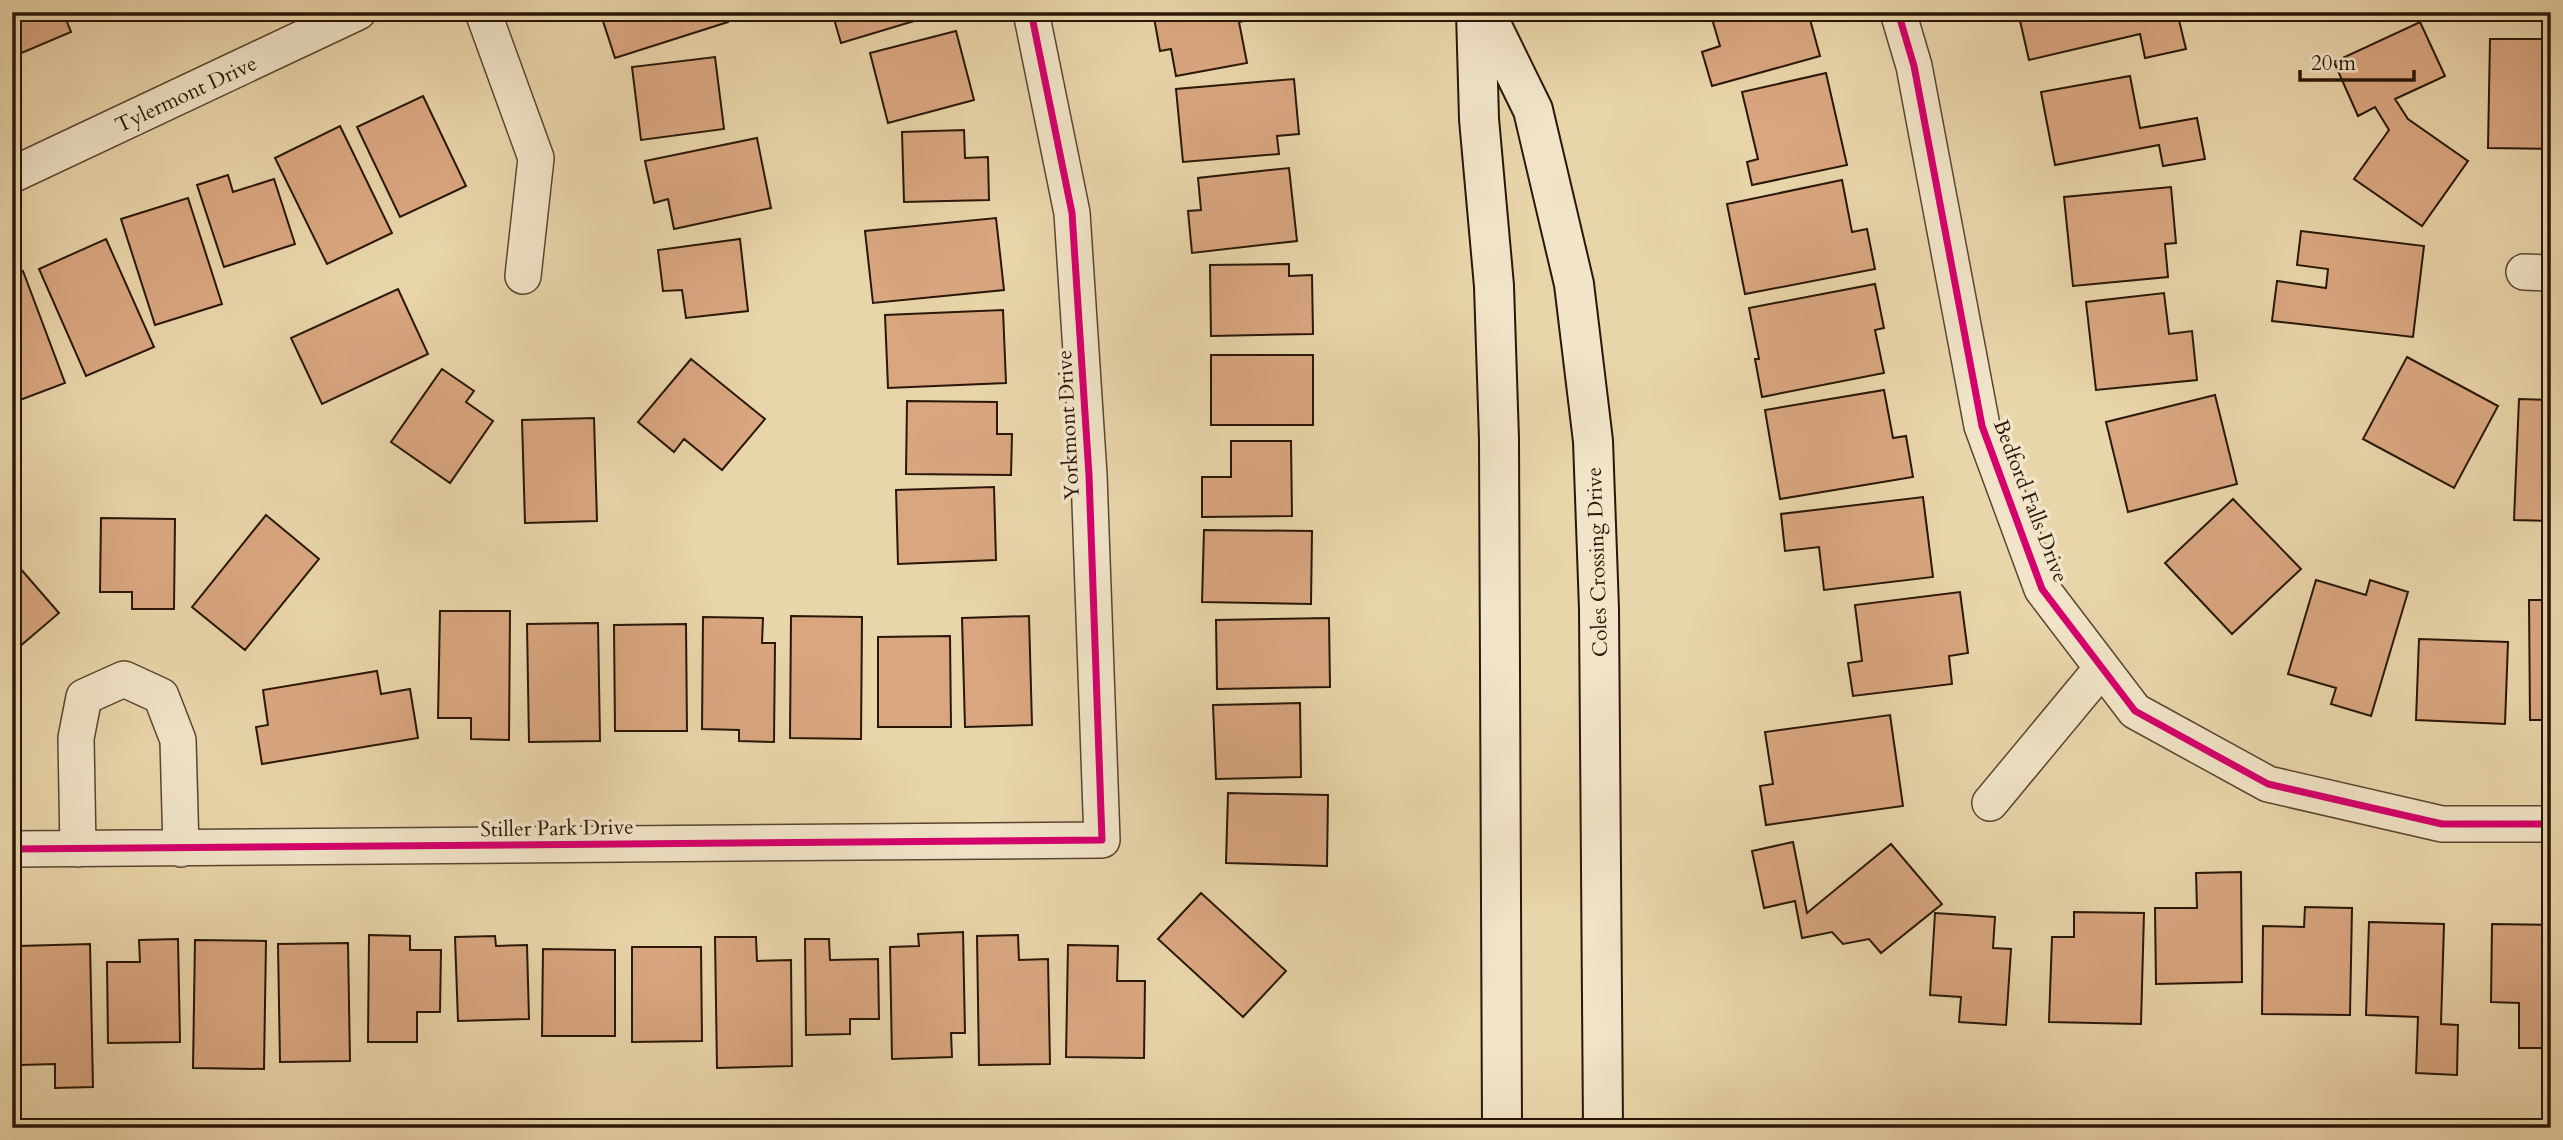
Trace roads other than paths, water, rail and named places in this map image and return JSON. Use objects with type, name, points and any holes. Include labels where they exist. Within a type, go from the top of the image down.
[{"type":"street","name":"Tylermont Drive","points":[[12,175],[358,12]]},
{"type":"street","points":[[483,12],[536,158],[523,276]]},
{"type":"street","name":"Yorkmont Drive","points":[[1031,12],[1072,213],[1089,475],[1102,840]]},
{"type":"street","points":[[1476,12],[1479,120],[1494,286],[1499,439],[1502,1128]]},
{"type":"street","name":"Coles Crossing Drive","points":[[1485,12],[1533,110],[1574,284],[1593,441],[1599,609],[1603,1128]]},
{"type":"street","name":"Bedford Falls Drive","points":[[1898,12],[1914,65],[1982,426],[2042,589],[2134,711],[2268,784],[2442,824],[2551,824]]},
{"type":"street","points":[[1990,803],[2102,668]]},
{"type":"street","points":[[78,849],[76,738],[83,697],[124,678],[161,696],[178,740],[181,849]]},
{"type":"street","name":"Stiller Park Drive","points":[[12,849],[1102,840]]}]
